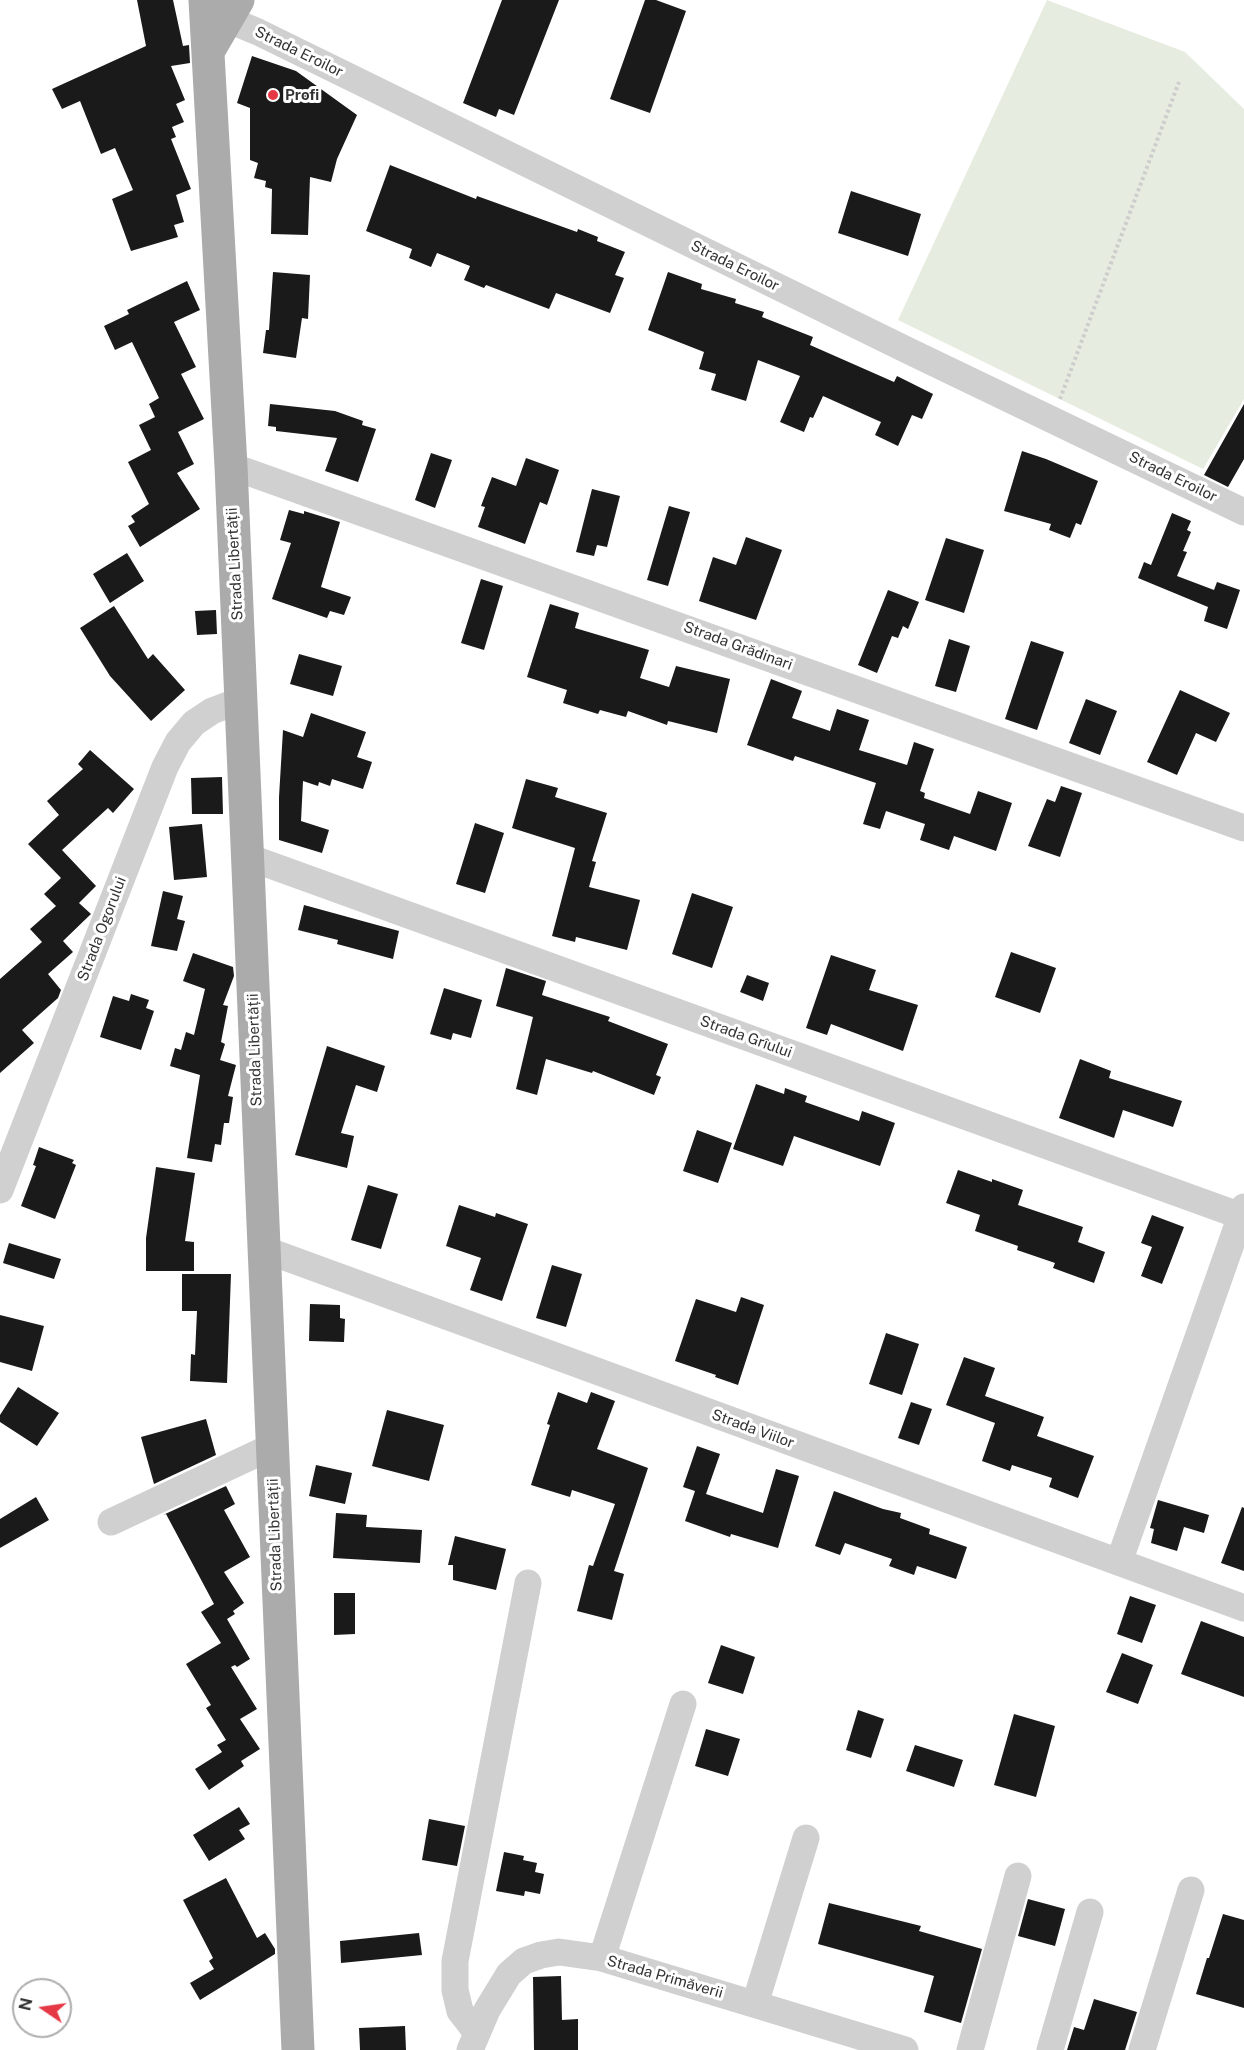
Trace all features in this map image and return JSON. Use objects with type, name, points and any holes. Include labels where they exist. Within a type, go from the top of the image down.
[{"type":"main road","name":"Strada Libertății","points":[[223,6],[209,50],[231,466],[298,2050]]},
{"type":"street","name":"Strada Eroilor","points":[[223,6],[258,32],[1244,512]]},
{"type":"street","name":"Strada Grădinari","points":[[231,466],[1244,828]]},
{"type":"street","name":"Strada Ogorului","points":[[0,1190],[165,767],[178,742],[194,723],[212,711],[241,700]]},
{"type":"street","name":"Strada Grîului","points":[[248,856],[1243,1213]]},
{"type":"street","points":[[1119,1562],[1243,1213]]},
{"type":"street","name":"Strada Viilor","points":[[263,1249],[1244,1608]]},
{"type":"street","points":[[111,1522],[272,1447]]},
{"type":"street","points":[[474,2041],[460,2011],[455,1990],[455,1961],[528,1583]]},
{"type":"street","points":[[602,1958],[683,1704]]},
{"type":"street","points":[[755,2004],[806,1838]]},
{"type":"street","points":[[970,2050],[1018,1876]]},
{"type":"street","points":[[1142,2050],[1191,1890]]},
{"type":"street","points":[[1050,2050],[1090,1912]]},
{"type":"street","name":"Strada Primăverii","points":[[474,2041],[498,1989],[509,1974],[524,1961],[559,1952],[602,1958],[905,2050]]},
{"type":"path","points":[[1052,419],[1179,82]]},
{"type":"shaded area","points":[[1047,0],[1185,52],[1244,109],[1244,399],[1203,469],[898,320]]},
{"type":"building","points":[[137,0],[173,0],[183,46],[189,45],[190,63],[171,66],[185,100],[176,104],[184,122],[172,127],[176,137],[171,139],[191,189],[176,195],[184,222],[174,225],[178,237],[131,251],[112,199],[133,190],[115,148],[101,154],[80,101],[62,109],[52,89],[146,46]]},
{"type":"building","points":[[502,0],[559,0],[514,115],[499,109],[496,117],[463,103]]},
{"type":"building","points":[[645,0],[656,0],[686,11],[650,113],[610,99]]},
{"type":"building","points":[[252,56],[296,71],[357,115],[337,159],[331,182],[310,177],[308,235],[271,234],[272,189],[265,187],[266,181],[254,178],[258,163],[250,160],[250,108],[237,103]]},
{"type":"building","points":[[390,165],[476,199],[477,196],[577,232],[578,229],[598,237],[597,241],[625,252],[615,275],[624,278],[610,313],[556,293],[549,309],[486,285],[484,288],[464,280],[470,266],[437,253],[431,267],[409,258],[412,249],[366,231]]},
{"type":"building","points":[[851,191],[921,214],[908,256],[838,233]]},
{"type":"building","points":[[273,272],[310,275],[308,319],[302,318],[296,358],[263,353],[266,330],[269,330]]},
{"type":"building","points":[[668,272],[702,284],[701,289],[736,299],[735,303],[764,312],[762,317],[813,337],[810,345],[894,382],[897,376],[933,394],[922,419],[912,415],[898,446],[875,435],[881,422],[823,396],[804,432],[780,422],[800,376],[758,360],[746,401],[711,390],[716,374],[699,369],[704,352],[648,330]]},
{"type":"building","points":[[187,281],[200,310],[174,322],[196,367],[181,374],[204,419],[178,432],[194,464],[177,473],[200,509],[140,547],[128,526],[135,522],[131,516],[149,504],[128,462],[151,450],[139,425],[155,417],[149,404],[159,398],[132,342],[115,350],[104,326],[129,314],[127,310]]},
{"type":"building","points":[[270,404],[335,411],[363,421],[362,425],[376,429],[358,482],[325,471],[337,438],[276,431],[276,427],[268,426]]},
{"type":"building","points":[[1244,404],[1244,459],[1228,487],[1204,475]]},
{"type":"building","points":[[1022,451],[1098,481],[1081,525],[1076,523],[1070,538],[1049,530],[1051,524],[1004,511]]},
{"type":"building","points":[[431,453],[452,460],[435,508],[415,500]]},
{"type":"building","points":[[526,458],[559,470],[547,505],[540,502],[525,544],[478,527],[485,507],[481,506],[492,477],[516,486]]},
{"type":"building","points":[[592,489],[620,496],[607,547],[597,545],[594,556],[576,552]]},
{"type":"building","points":[[669,506],[690,512],[668,586],[647,580]]},
{"type":"building","points":[[289,510],[304,514],[304,511],[340,522],[321,587],[351,597],[344,615],[330,611],[327,618],[272,599],[291,543],[280,540]]},
{"type":"building","points":[[1172,513],[1191,521],[1187,530],[1191,532],[1183,551],[1187,552],[1177,576],[1214,590],[1217,582],[1240,590],[1227,629],[1204,621],[1208,607],[1138,578],[1144,562],[1151,565]]},
{"type":"building","points":[[746,537],[782,550],[756,620],[699,601],[713,557],[736,565]]},
{"type":"building","points":[[946,538],[984,550],[964,613],[925,600]]},
{"type":"building","points":[[127,553],[144,581],[110,603],[93,574]]},
{"type":"building","points":[[481,579],[503,586],[484,650],[461,643]]},
{"type":"building","points":[[888,590],[919,602],[908,629],[903,626],[898,638],[892,636],[877,673],[858,665]]},
{"type":"building","points":[[550,604],[579,613],[575,628],[649,650],[640,678],[669,687],[676,666],[730,679],[717,733],[668,721],[667,725],[628,711],[626,717],[600,710],[598,714],[563,703],[567,690],[527,677]]},
{"type":"building","points":[[114,606],[148,659],[153,654],[185,690],[151,721],[110,676],[80,628]]},
{"type":"building","points":[[216,610],[217,634],[197,635],[195,611]]},
{"type":"building","points":[[949,639],[970,646],[956,692],[935,686]]},
{"type":"building","points":[[1031,641],[1064,652],[1037,730],[1005,719]]},
{"type":"building","points":[[299,654],[342,666],[333,696],[290,684]]},
{"type":"building","points":[[771,679],[802,691],[792,718],[830,731],[837,709],[869,720],[859,750],[907,765],[914,742],[934,749],[920,791],[925,793],[924,798],[970,814],[978,791],[1012,803],[996,851],[954,836],[949,850],[920,840],[925,824],[886,811],[880,829],[863,824],[876,783],[795,756],[793,761],[747,745]]},
{"type":"building","points":[[1180,690],[1230,713],[1216,742],[1196,733],[1177,775],[1147,762]]},
{"type":"building","points":[[1086,699],[1117,711],[1100,755],[1069,743]]},
{"type":"building","points":[[311,713],[366,732],[357,757],[372,762],[363,789],[332,779],[330,786],[319,782],[318,786],[303,781],[301,821],[329,830],[322,853],[279,840],[283,730],[303,737]]},
{"type":"building","points":[[90,750],[134,789],[113,813],[108,808],[62,850],[96,886],[79,903],[91,914],[63,941],[73,952],[48,974],[61,990],[58,998],[22,1030],[34,1043],[0,1073],[0,979],[42,942],[30,929],[56,906],[44,894],[61,878],[28,844],[59,815],[47,801],[83,769],[78,764]]},
{"type":"building","points":[[222,777],[223,814],[192,814],[191,778]]},
{"type":"building","points":[[526,779],[558,788],[555,797],[607,813],[592,861],[596,862],[589,887],[640,900],[627,950],[576,937],[575,942],[552,936],[575,848],[512,828]]},
{"type":"building","points":[[1061,786],[1082,793],[1060,857],[1028,846],[1047,799],[1055,802]]},
{"type":"building","points":[[475,823],[504,833],[485,893],[456,884]]},
{"type":"building","points":[[202,824],[207,877],[174,880],[169,827]]},
{"type":"building","points":[[163,891],[183,896],[177,919],[185,921],[177,951],[151,946]]},
{"type":"building","points":[[692,893],[733,907],[712,968],[672,954]]},
{"type":"building","points":[[304,905],[399,931],[393,959],[337,944],[338,940],[298,930]]},
{"type":"building","points":[[1011,952],[1056,968],[1040,1013],[995,997]]},
{"type":"building","points":[[193,953],[233,967],[234,976],[223,1005],[228,1006],[221,1042],[225,1044],[220,1060],[236,1065],[228,1096],[233,1097],[229,1123],[224,1123],[221,1145],[215,1144],[212,1162],[187,1158],[200,1075],[170,1066],[175,1048],[181,1050],[186,1032],[194,1035],[205,989],[183,981]]},
{"type":"building","points":[[831,955],[876,970],[869,990],[918,1005],[903,1051],[831,1024],[827,1035],[806,1028]]},
{"type":"building","points":[[506,968],[546,981],[542,995],[610,1017],[608,1021],[668,1044],[656,1075],[661,1077],[654,1095],[593,1071],[592,1073],[546,1059],[537,1095],[516,1089],[533,1017],[496,1006]]},
{"type":"building","points":[[747,975],[769,983],[763,1001],[740,992]]},
{"type":"building","points":[[444,988],[482,1000],[471,1038],[453,1033],[451,1040],[430,1034]]},
{"type":"building","points":[[131,994],[149,1000],[146,1008],[154,1011],[141,1050],[100,1037],[113,996],[129,1001]]},
{"type":"building","points":[[327,1046],[385,1066],[377,1092],[356,1085],[341,1133],[354,1136],[347,1168],[295,1155]]},
{"type":"building","points":[[1080,1059],[1111,1071],[1109,1078],[1182,1101],[1173,1127],[1123,1110],[1114,1138],[1059,1118]]},
{"type":"building","points":[[756,1084],[784,1094],[785,1088],[807,1096],[805,1102],[859,1121],[862,1111],[895,1123],[880,1166],[794,1136],[783,1166],[733,1149]]},
{"type":"building","points":[[697,1130],[732,1143],[718,1183],[683,1171]]},
{"type":"building","points":[[39,1147],[74,1160],[72,1163],[76,1165],[55,1219],[21,1206],[36,1166],[33,1165]]},
{"type":"building","points":[[156,1167],[195,1173],[185,1241],[194,1242],[194,1271],[146,1271],[146,1238]]},
{"type":"building","points":[[958,1170],[1023,1190],[1018,1205],[1083,1227],[1078,1242],[1105,1252],[1094,1283],[1053,1268],[1055,1263],[1017,1250],[1018,1246],[975,1231],[980,1215],[946,1203]]},
{"type":"building","points":[[368,1185],[398,1194],[381,1249],[351,1240]]},
{"type":"building","points":[[459,1205],[495,1217],[496,1213],[528,1224],[502,1301],[470,1290],[481,1258],[446,1246]]},
{"type":"building","points":[[1152,1215],[1184,1227],[1162,1284],[1141,1276],[1152,1247],[1141,1243]]},
{"type":"building","points":[[9,1243],[61,1259],[54,1279],[3,1263]]},
{"type":"building","points":[[552,1265],[582,1274],[566,1327],[536,1318]]},
{"type":"building","points":[[182,1274],[231,1274],[227,1383],[190,1381],[191,1354],[195,1355],[197,1311],[182,1311]]},
{"type":"building","points":[[741,1297],[764,1305],[738,1385],[675,1361],[696,1299],[736,1312]]},
{"type":"building","points":[[310,1304],[340,1305],[340,1318],[345,1319],[344,1342],[309,1341]]},
{"type":"building","points":[[0,1315],[44,1326],[32,1371],[0,1362]]},
{"type":"building","points":[[886,1333],[919,1344],[902,1395],[869,1384]]},
{"type":"building","points":[[964,1357],[995,1368],[985,1396],[1044,1417],[1037,1436],[1094,1456],[1078,1498],[1049,1487],[1052,1478],[1012,1465],[1010,1471],[982,1461],[995,1423],[946,1405]]},
{"type":"building","points":[[18,1387],[59,1413],[37,1446],[0,1422],[0,1415]]},
{"type":"building","points":[[558,1392],[587,1403],[591,1392],[615,1401],[597,1449],[648,1468],[614,1571],[624,1574],[612,1620],[577,1611],[589,1565],[593,1566],[615,1504],[572,1490],[570,1497],[531,1485]]},
{"type":"building","points":[[911,1402],[932,1409],[919,1445],[898,1438]]},
{"type":"building","points":[[387,1410],[444,1425],[429,1481],[372,1466]]},
{"type":"building","points":[[206,1419],[216,1455],[154,1484],[141,1437]]},
{"type":"building","points":[[697,1446],[720,1454],[706,1494],[763,1513],[776,1469],[799,1476],[778,1548],[731,1534],[730,1537],[685,1521],[695,1491],[683,1487]]},
{"type":"building","points":[[316,1465],[352,1473],[345,1504],[309,1496]]},
{"type":"building","points":[[226,1486],[235,1504],[224,1510],[250,1557],[224,1572],[244,1603],[233,1611],[235,1614],[227,1619],[250,1659],[237,1667],[235,1665],[231,1667],[257,1709],[240,1719],[260,1749],[241,1761],[244,1766],[209,1790],[195,1769],[222,1752],[217,1745],[226,1740],[206,1708],[211,1705],[186,1664],[221,1643],[201,1612],[214,1604],[166,1514],[163,1515]]},
{"type":"building","points":[[834,1491],[883,1509],[901,1513],[900,1518],[930,1529],[929,1534],[967,1547],[956,1579],[917,1566],[914,1575],[889,1566],[892,1559],[845,1543],[840,1555],[815,1546]]},
{"type":"building","points":[[36,1497],[49,1520],[0,1548],[0,1519]]},
{"type":"building","points":[[1158,1500],[1209,1515],[1204,1533],[1184,1527],[1177,1551],[1151,1543],[1154,1529],[1150,1528]]},
{"type":"building","points":[[1242,1507],[1244,1508],[1244,1571],[1221,1563]]},
{"type":"building","points":[[336,1513],[367,1515],[366,1527],[422,1530],[420,1563],[333,1558]]},
{"type":"building","points":[[455,1536],[506,1549],[496,1590],[453,1580],[453,1565],[448,1565]]},
{"type":"building","points":[[334,1593],[355,1593],[355,1634],[334,1635]]},
{"type":"building","points":[[1130,1596],[1156,1605],[1142,1643],[1117,1634]]},
{"type":"building","points":[[1201,1621],[1244,1637],[1244,1697],[1181,1674]]},
{"type":"building","points":[[721,1645],[755,1657],[743,1694],[708,1683]]},
{"type":"building","points":[[1122,1653],[1153,1665],[1138,1704],[1106,1692]]},
{"type":"building","points":[[858,1710],[884,1719],[871,1758],[846,1750]]},
{"type":"building","points":[[1014,1714],[1055,1726],[1036,1797],[994,1785]]},
{"type":"building","points":[[706,1729],[740,1739],[728,1776],[695,1766]]},
{"type":"building","points":[[915,1745],[963,1760],[954,1787],[906,1771]]},
{"type":"building","points":[[239,1807],[250,1824],[239,1830],[245,1839],[209,1861],[193,1835]]},
{"type":"building","points":[[429,1819],[465,1826],[457,1866],[422,1860]]},
{"type":"building","points":[[504,1852],[524,1856],[523,1860],[537,1863],[535,1872],[544,1874],[540,1894],[525,1891],[524,1896],[496,1891]]},
{"type":"building","points":[[226,1878],[257,1938],[265,1933],[275,1949],[275,1954],[200,2000],[190,1983],[214,1969],[209,1961],[213,1958],[183,1900]]},
{"type":"building","points":[[1028,1899],[1065,1909],[1055,1946],[1018,1936]]},
{"type":"building","points":[[829,1903],[921,1926],[919,1931],[982,1949],[961,2023],[924,2012],[934,1976],[818,1944]]},
{"type":"building","points":[[1223,1914],[1244,1920],[1244,2008],[1196,1994]]},
{"type":"building","points":[[419,1933],[422,1955],[341,1963],[340,1941]]},
{"type":"building","points":[[561,1976],[562,2020],[578,2019],[578,2050],[534,2050],[533,1977]]},
{"type":"building","points":[[1094,1999],[1137,2012],[1125,2050],[1067,2050],[1074,2027],[1084,2030]]},
{"type":"building","points":[[405,2026],[406,2050],[360,2050],[359,2028]]},
{"type":"place","name":"Profi","points":[[273,95]]}]
